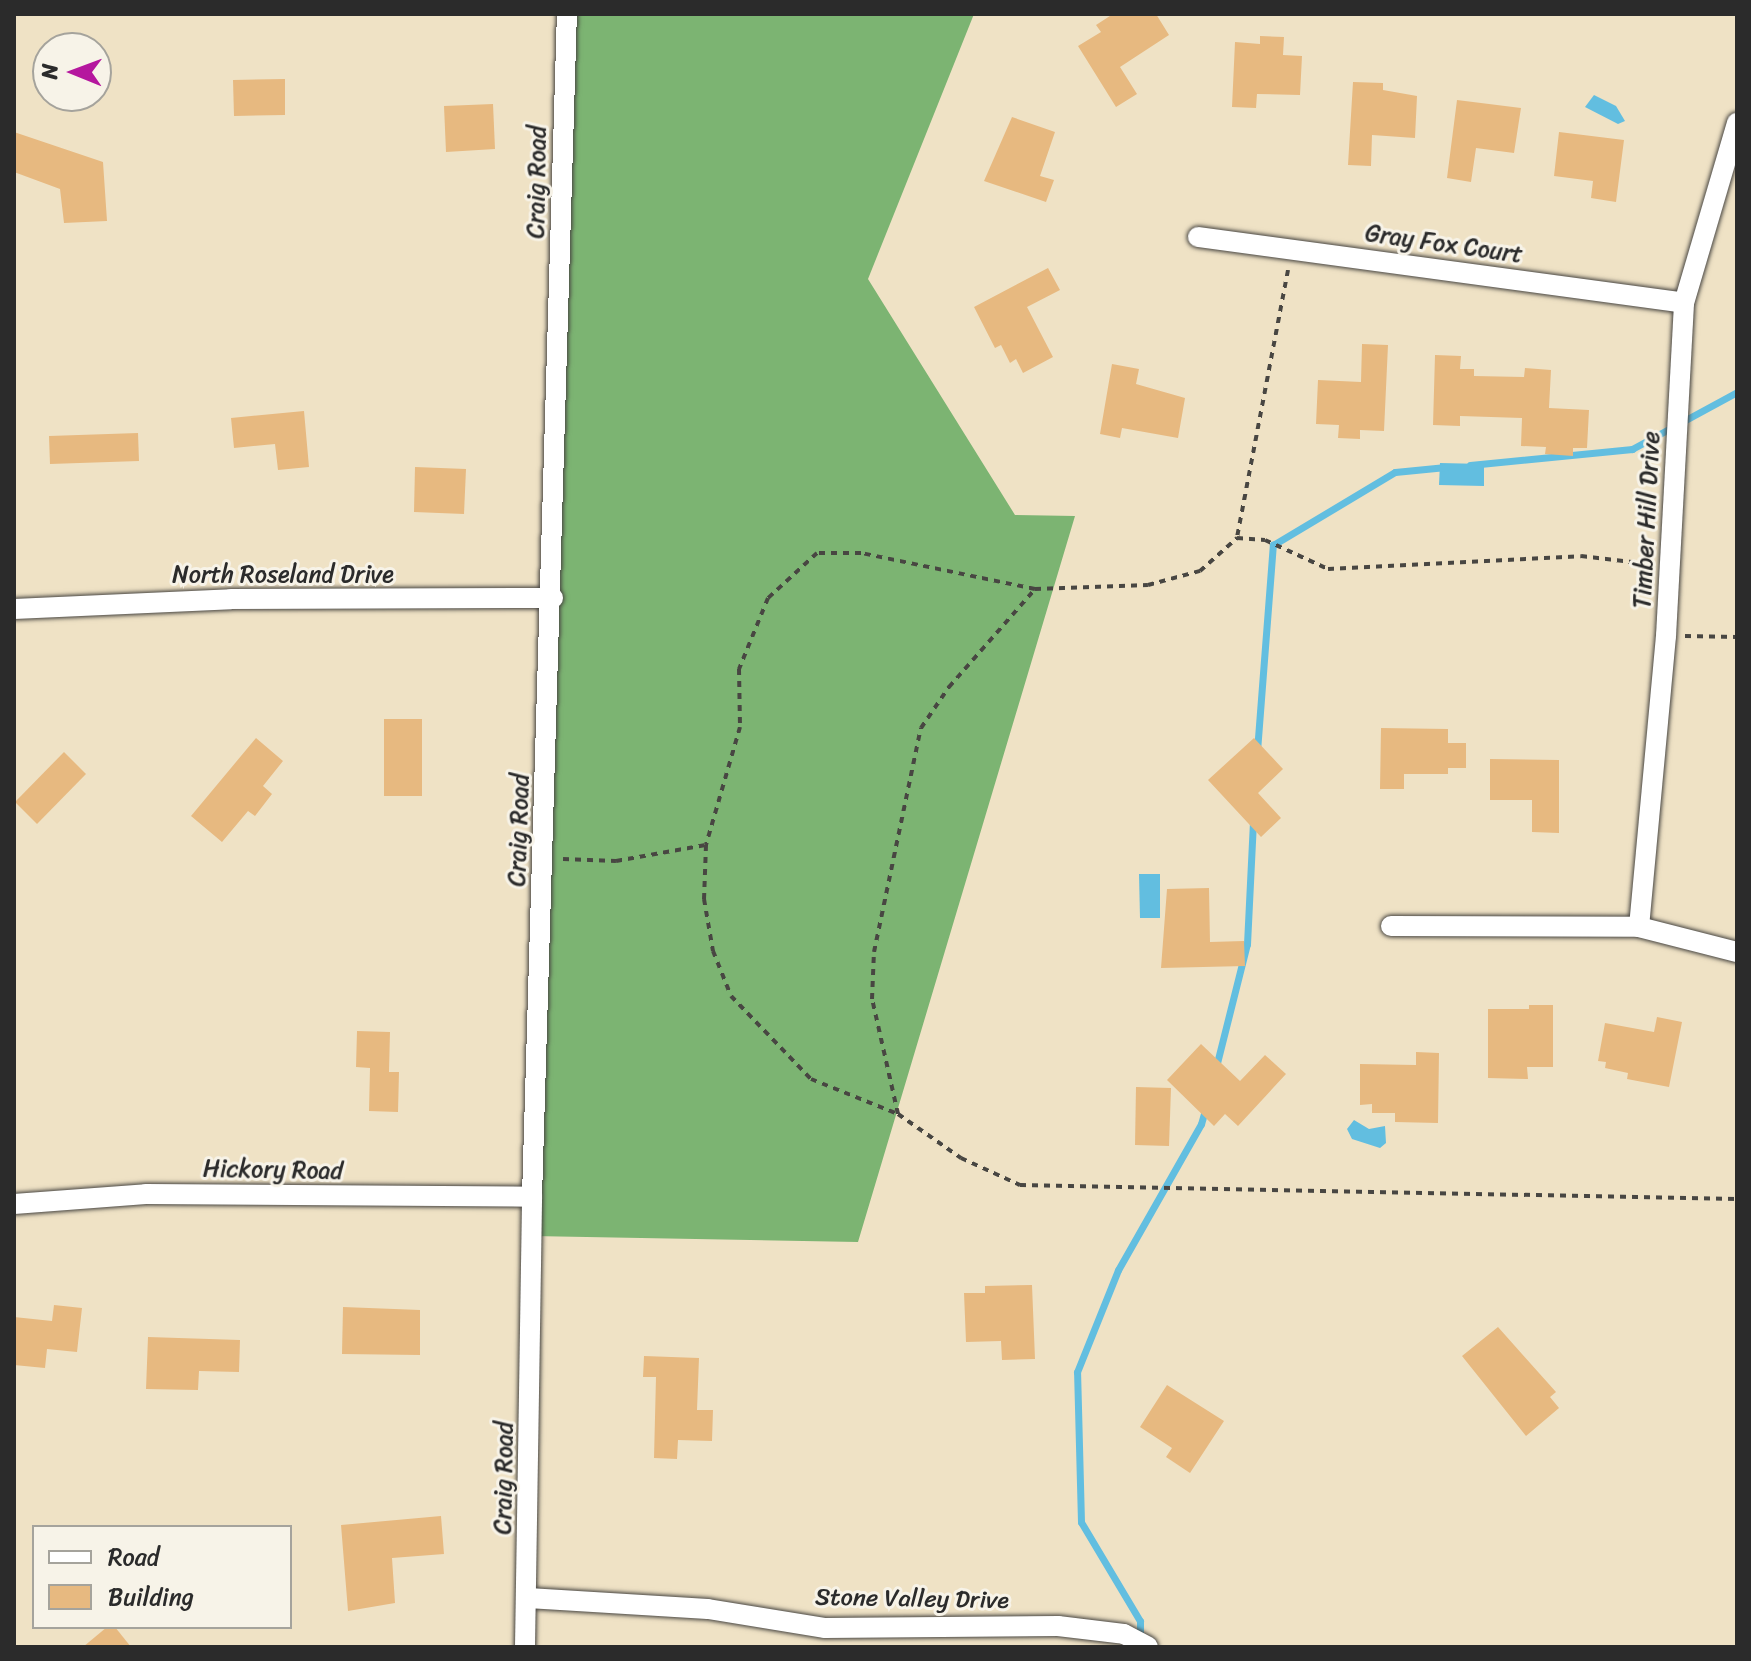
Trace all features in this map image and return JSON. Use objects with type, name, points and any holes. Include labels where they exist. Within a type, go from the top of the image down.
[{"type":"street","name":"Craig Road","points":[[525,1647],[532,1197],[553,598],[567,14]]},
{"type":"street","name":"Timber Hill Drive","points":[[1639,927],[1671,570],[1684,303],[1737,123]]},
{"type":"street","name":"Gray Fox Court","points":[[1198,237],[1684,303]]},
{"type":"street","name":"North Roseland Drive","points":[[14,609],[231,599],[553,598]]},
{"type":"street","points":[[1391,926],[1639,927],[1737,952]]},
{"type":"street","name":"Hickory Road","points":[[14,1204],[146,1194],[532,1197]]},
{"type":"street","name":"Stone Valley Drive","points":[[528,1598],[708,1609],[825,1628],[1058,1626],[1124,1634],[1148,1647]]},
{"type":"path","points":[[1291,250],[1237,538],[1200,571],[1148,585],[1035,589],[861,553],[817,553],[768,598],[739,669],[740,727],[706,845],[704,899],[713,951],[731,996],[811,1079],[898,1114],[948,1150],[1020,1185],[1737,1199]]},
{"type":"path","points":[[1237,538],[1265,540],[1328,569],[1581,556],[1671,570]]},
{"type":"path","points":[[898,1114],[872,999],[874,952],[921,728],[949,687],[1035,589]]},
{"type":"path","points":[[1666,636],[1737,637]]},
{"type":"path","points":[[544,858],[616,861],[706,845]]},
{"type":"green space","points":[[567,14],[974,14],[868,279],[1015,515],[1075,516],[858,1242],[532,1236]]},
{"type":"water","points":[[1594,95],[1616,106],[1625,121],[1618,124],[1585,107]]},
{"type":"water","points":[[1440,463],[1484,464],[1484,486],[1439,485]]},
{"type":"water","points":[[1139,874],[1160,874],[1160,918],[1140,918]]},
{"type":"water","points":[[1354,1120],[1369,1129],[1385,1126],[1386,1143],[1380,1148],[1352,1139],[1347,1129]]},
{"type":"building","points":[[1113,14],[1156,14],[1169,35],[1120,67],[1137,94],[1116,107],[1078,46],[1101,32],[1096,25]]},
{"type":"building","points":[[1260,36],[1284,37],[1283,55],[1302,56],[1300,95],[1257,94],[1256,108],[1232,107],[1235,42],[1260,44]]},
{"type":"building","points":[[285,79],[285,115],[234,116],[233,80]]},
{"type":"building","points":[[1353,82],[1383,83],[1383,90],[1417,96],[1415,138],[1372,135],[1371,166],[1348,165]]},
{"type":"building","points":[[1457,100],[1521,108],[1514,153],[1476,148],[1471,182],[1447,178]]},
{"type":"building","points":[[493,104],[495,149],[446,152],[444,106]]},
{"type":"building","points":[[1012,117],[1055,132],[1040,176],[1054,180],[1046,202],[984,181]]},
{"type":"building","points":[[14,132],[103,162],[107,221],[64,223],[60,189],[14,172]]},
{"type":"building","points":[[1559,132],[1624,140],[1616,202],[1591,198],[1593,181],[1554,176]]},
{"type":"building","points":[[1048,268],[1060,290],[1027,307],[1053,357],[1023,373],[1016,359],[1010,363],[1001,345],[995,348],[974,307]]},
{"type":"building","points":[[1362,344],[1388,345],[1384,431],[1360,430],[1360,439],[1338,438],[1339,425],[1316,424],[1318,380],[1361,382]]},
{"type":"building","points":[[1435,355],[1461,356],[1460,369],[1474,369],[1474,376],[1524,377],[1525,368],[1551,370],[1549,408],[1589,410],[1587,448],[1573,448],[1573,456],[1545,454],[1546,447],[1521,446],[1522,418],[1460,416],[1460,426],[1433,425]]},
{"type":"building","points":[[1112,364],[1139,369],[1136,384],[1185,398],[1178,438],[1122,428],[1120,438],[1100,434]]},
{"type":"building","points":[[304,411],[309,467],[278,470],[275,444],[234,448],[231,418]]},
{"type":"building","points":[[138,433],[139,461],[50,464],[49,436]]},
{"type":"building","points":[[415,467],[466,469],[464,514],[414,512]]},
{"type":"building","points":[[384,719],[422,719],[422,796],[384,796]]},
{"type":"building","points":[[1381,728],[1448,729],[1448,743],[1466,743],[1466,768],[1448,768],[1448,774],[1404,774],[1404,789],[1380,789]]},
{"type":"building","points":[[256,738],[283,761],[263,786],[272,794],[255,816],[248,811],[222,842],[191,816]]},
{"type":"building","points":[[1254,738],[1283,769],[1258,793],[1281,818],[1261,837],[1208,780]]},
{"type":"building","points":[[64,752],[86,774],[37,824],[15,802]]},
{"type":"building","points":[[1490,759],[1559,760],[1559,833],[1532,832],[1532,800],[1490,800]]},
{"type":"building","points":[[1209,888],[1210,942],[1244,941],[1245,966],[1161,968],[1167,889]]},
{"type":"building","points":[[1529,1005],[1553,1005],[1553,1067],[1527,1067],[1528,1079],[1488,1078],[1488,1009],[1529,1009]]},
{"type":"building","points":[[1657,1017],[1682,1022],[1669,1087],[1627,1079],[1628,1073],[1605,1068],[1606,1062],[1598,1061],[1605,1023],[1654,1032]]},
{"type":"building","points":[[357,1031],[390,1032],[389,1072],[399,1072],[398,1112],[369,1111],[370,1068],[356,1067]]},
{"type":"building","points":[[1201,1044],[1240,1081],[1265,1055],[1286,1074],[1238,1126],[1225,1114],[1214,1126],[1167,1080]]},
{"type":"building","points":[[1416,1052],[1439,1053],[1438,1123],[1395,1122],[1395,1113],[1372,1113],[1372,1104],[1360,1105],[1360,1064],[1416,1065]]},
{"type":"building","points":[[1136,1087],[1171,1088],[1169,1146],[1135,1145]]},
{"type":"building","points":[[1032,1285],[1035,1359],[1002,1360],[1001,1341],[966,1342],[964,1293],[985,1293],[985,1286]]},
{"type":"building","points":[[54,1305],[82,1308],[77,1352],[47,1349],[45,1368],[14,1365],[14,1317],[52,1321]]},
{"type":"building","points":[[343,1307],[420,1310],[420,1355],[342,1354]]},
{"type":"building","points":[[1498,1327],[1556,1392],[1550,1397],[1559,1408],[1526,1436],[1462,1356]]},
{"type":"building","points":[[148,1337],[240,1340],[239,1372],[199,1371],[198,1390],[146,1389]]},
{"type":"building","points":[[644,1356],[699,1358],[697,1410],[713,1410],[712,1441],[678,1440],[677,1459],[654,1458],[656,1377],[643,1377]]},
{"type":"building","points":[[1167,1385],[1224,1421],[1190,1473],[1166,1457],[1172,1448],[1140,1427]]},
{"type":"building","points":[[441,1516],[444,1554],[392,1558],[395,1603],[348,1611],[341,1525]]},
{"type":"building","points":[[105,1629],[117,1629],[131,1647],[83,1647]]},
{"type":"waterway","points":[[1470,465],[1632,449],[1737,392]]},
{"type":"waterway","points":[[1257,751],[1273,545],[1395,472],[1446,467]]},
{"type":"waterway","points":[[1216,1067],[1247,944],[1253,820]]},
{"type":"waterway","points":[[1140,1639],[1140,1621],[1081,1522],[1077,1372],[1118,1270],[1201,1124],[1206,1106]]}]
